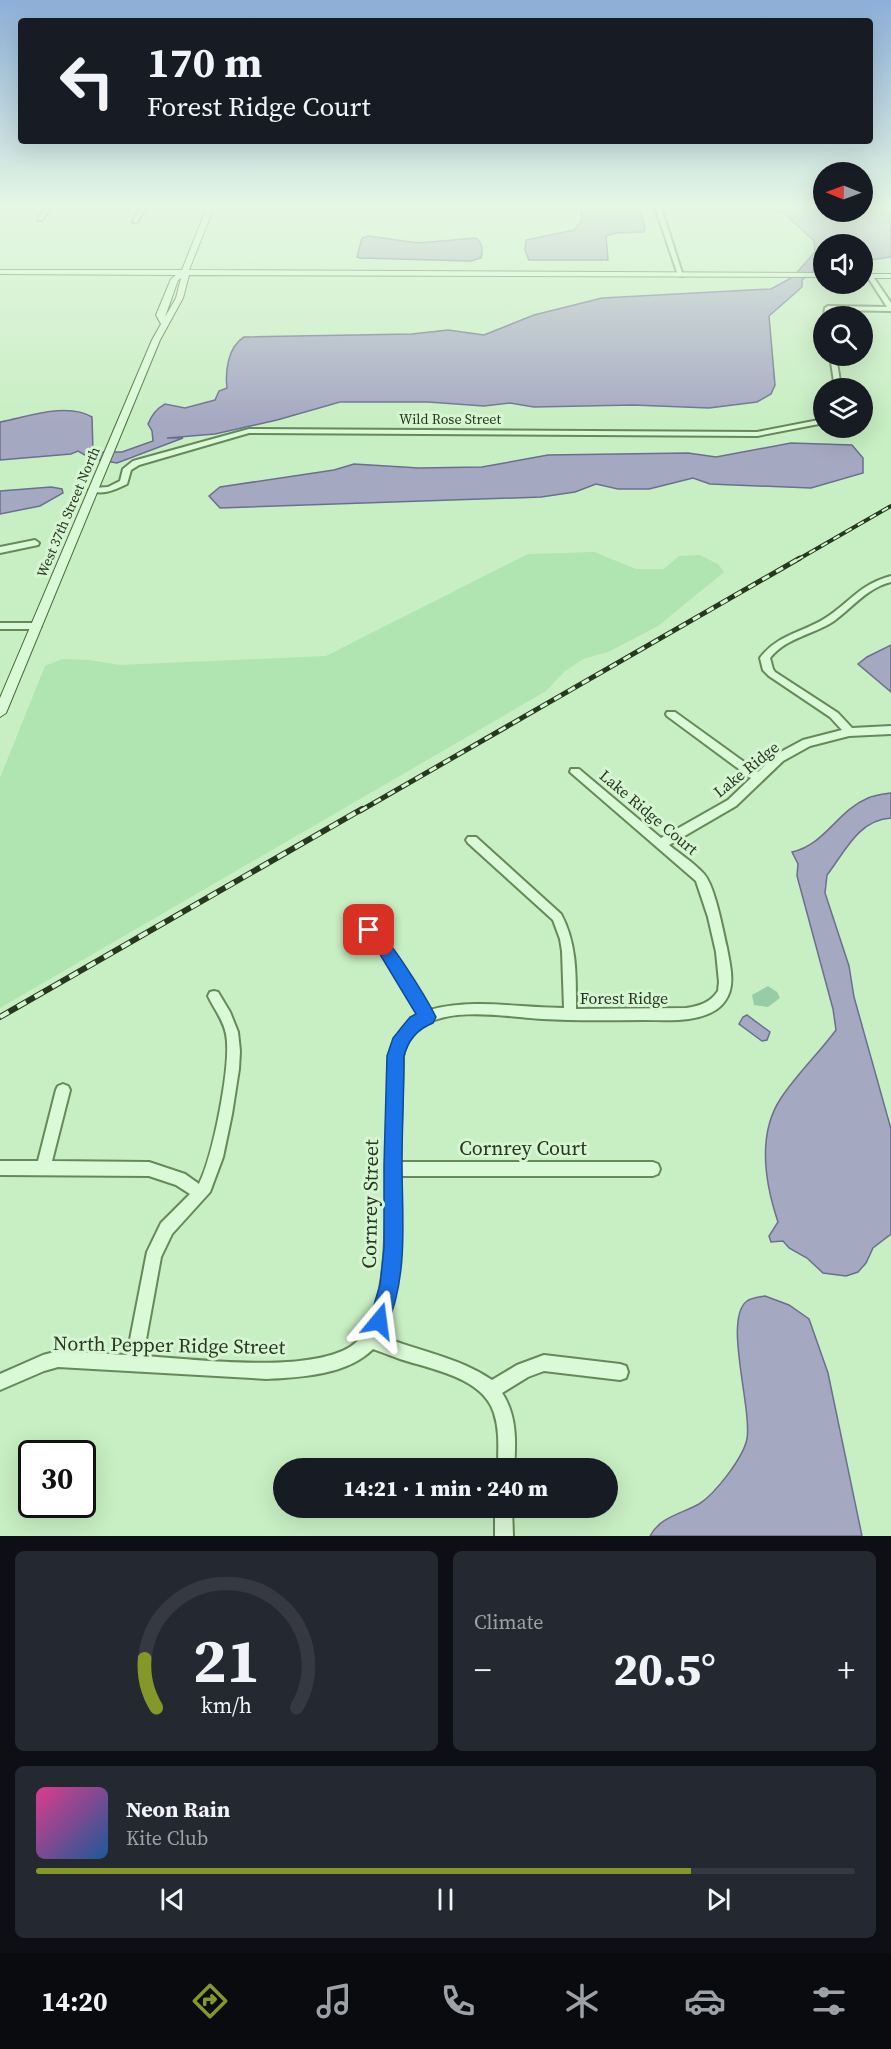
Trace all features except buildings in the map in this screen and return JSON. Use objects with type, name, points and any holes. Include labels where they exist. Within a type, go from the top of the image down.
[{"type":"main road","name":"West 37th Street North","points":[[0,713],[164,322],[171,315],[186,279]]},
{"type":"street","points":[[873,285],[891,308]]},
{"type":"street","points":[[873,308],[891,308]]},
{"type":"street","name":"Wild Rose Street","points":[[93,490],[118,487],[124,482],[127,469],[136,463],[249,431],[757,434],[813,423]]},
{"type":"street","points":[[0,550],[35,543]]},
{"type":"street","points":[[849,732],[834,715],[772,674],[768,670],[765,658],[787,637],[826,622],[860,592],[882,580],[891,579]]},
{"type":"street","points":[[0,626],[36,626]]},
{"type":"street","points":[[671,714],[758,778]]},
{"type":"street","name":"Lake Ridge","points":[[662,844],[732,803],[779,758],[807,743],[821,737],[849,732],[891,730]]},
{"type":"street","name":"Lake Ridge Court","points":[[575,772],[701,878]]},
{"type":"street","points":[[472,840],[557,917],[563,927],[567,943],[570,1014]]},
{"type":"street","name":"Forest Ridge","points":[[405,1034],[416,1022],[447,1011],[686,1014],[705,1010],[717,1001],[724,991],[724,973],[710,901],[701,878]]},
{"type":"street","points":[[353,912],[384,947],[427,1017]]},
{"type":"street","points":[[134,1362],[153,1257],[159,1240],[172,1221],[190,1207],[200,1193],[213,1170],[218,1149],[233,1055],[233,1036],[226,1015],[214,996]]},
{"type":"street","name":"Cornrey Street","points":[[371,1340],[379,1321],[391,1276],[394,1248],[393,1169],[396,1056],[405,1034]]},
{"type":"street","points":[[43,1168],[63,1090]]},
{"type":"street","points":[[0,1168],[149,1169],[180,1179],[200,1193]]},
{"type":"street","name":"Cornrey Court","points":[[393,1169],[653,1169]]},
{"type":"street","points":[[371,1340],[471,1374],[491,1389],[507,1424],[507,1458]]},
{"type":"street","name":"North Pepper Ridge Street","points":[[0,1382],[43,1363],[58,1359],[267,1371],[296,1369],[335,1361],[363,1348],[371,1340]]},
{"type":"street","points":[[491,1389],[523,1371],[544,1364],[620,1372]]},
{"type":"street","points":[[504,1518],[504,1536]]},
{"type":"green space","points":[[594,552],[636,569],[664,569],[679,556],[700,555],[718,564],[724,572],[658,626],[608,652],[583,659],[565,671],[546,691],[0,1008],[0,778],[45,666],[62,659],[120,665],[326,656],[528,554]]},
{"type":"green space","points":[[768,986],[777,992],[780,998],[768,1007],[754,1005],[752,995]]},
{"type":"water","points":[[790,279],[804,279],[802,287],[769,316],[775,385],[771,394],[757,402],[709,408],[633,405],[534,407],[510,403],[484,406],[428,402],[340,402],[277,420],[215,434],[167,438],[183,438],[117,463],[92,459],[78,451],[71,454],[0,460],[0,422],[47,412],[71,411],[92,417],[93,452],[122,452],[153,441],[152,431],[148,424],[155,412],[162,406],[165,404],[185,408],[215,400],[219,391],[227,388],[231,353],[244,337],[412,334],[448,330],[484,335],[534,315],[602,298],[771,289]]},
{"type":"water","points":[[791,443],[852,445],[863,458],[863,473],[811,488],[710,484],[693,478],[649,489],[618,489],[596,484],[575,492],[541,497],[220,508],[209,496],[220,487],[334,470],[354,464],[419,468],[482,467],[548,455],[688,453],[716,457]]},
{"type":"water","points":[[51,487],[62,489],[63,493],[40,506],[0,514],[0,491]]},
{"type":"water","points":[[891,645],[891,692],[858,664]]},
{"type":"water","points":[[891,793],[891,818],[870,825],[853,839],[827,875],[825,893],[849,966],[854,997],[891,1129],[891,1234],[873,1248],[866,1263],[858,1272],[846,1276],[823,1273],[783,1241],[771,1242],[769,1236],[778,1222],[773,1207],[766,1159],[766,1143],[773,1112],[787,1089],[836,1030],[833,1009],[797,876],[798,864],[792,852],[814,842],[857,804],[871,797]]},
{"type":"water","points":[[747,1015],[770,1032],[767,1040],[762,1041],[739,1024]]},
{"type":"water","points":[[765,1296],[789,1305],[809,1319],[828,1373],[862,1536],[650,1536],[659,1524],[699,1504],[713,1492],[728,1475],[740,1456],[747,1439],[747,1424],[738,1344],[740,1311],[747,1301]]},
{"type":"railway","points":[[797,560],[891,506]]},
{"type":"railway","points":[[360,811],[800,558]]},
{"type":"railway","points":[[0,1017],[362,809]]},
{"type":"route","points":[[369,930],[384,947],[427,1017],[416,1022],[405,1034],[396,1056],[393,1165],[394,1248],[390,1285],[379,1321]]}]
